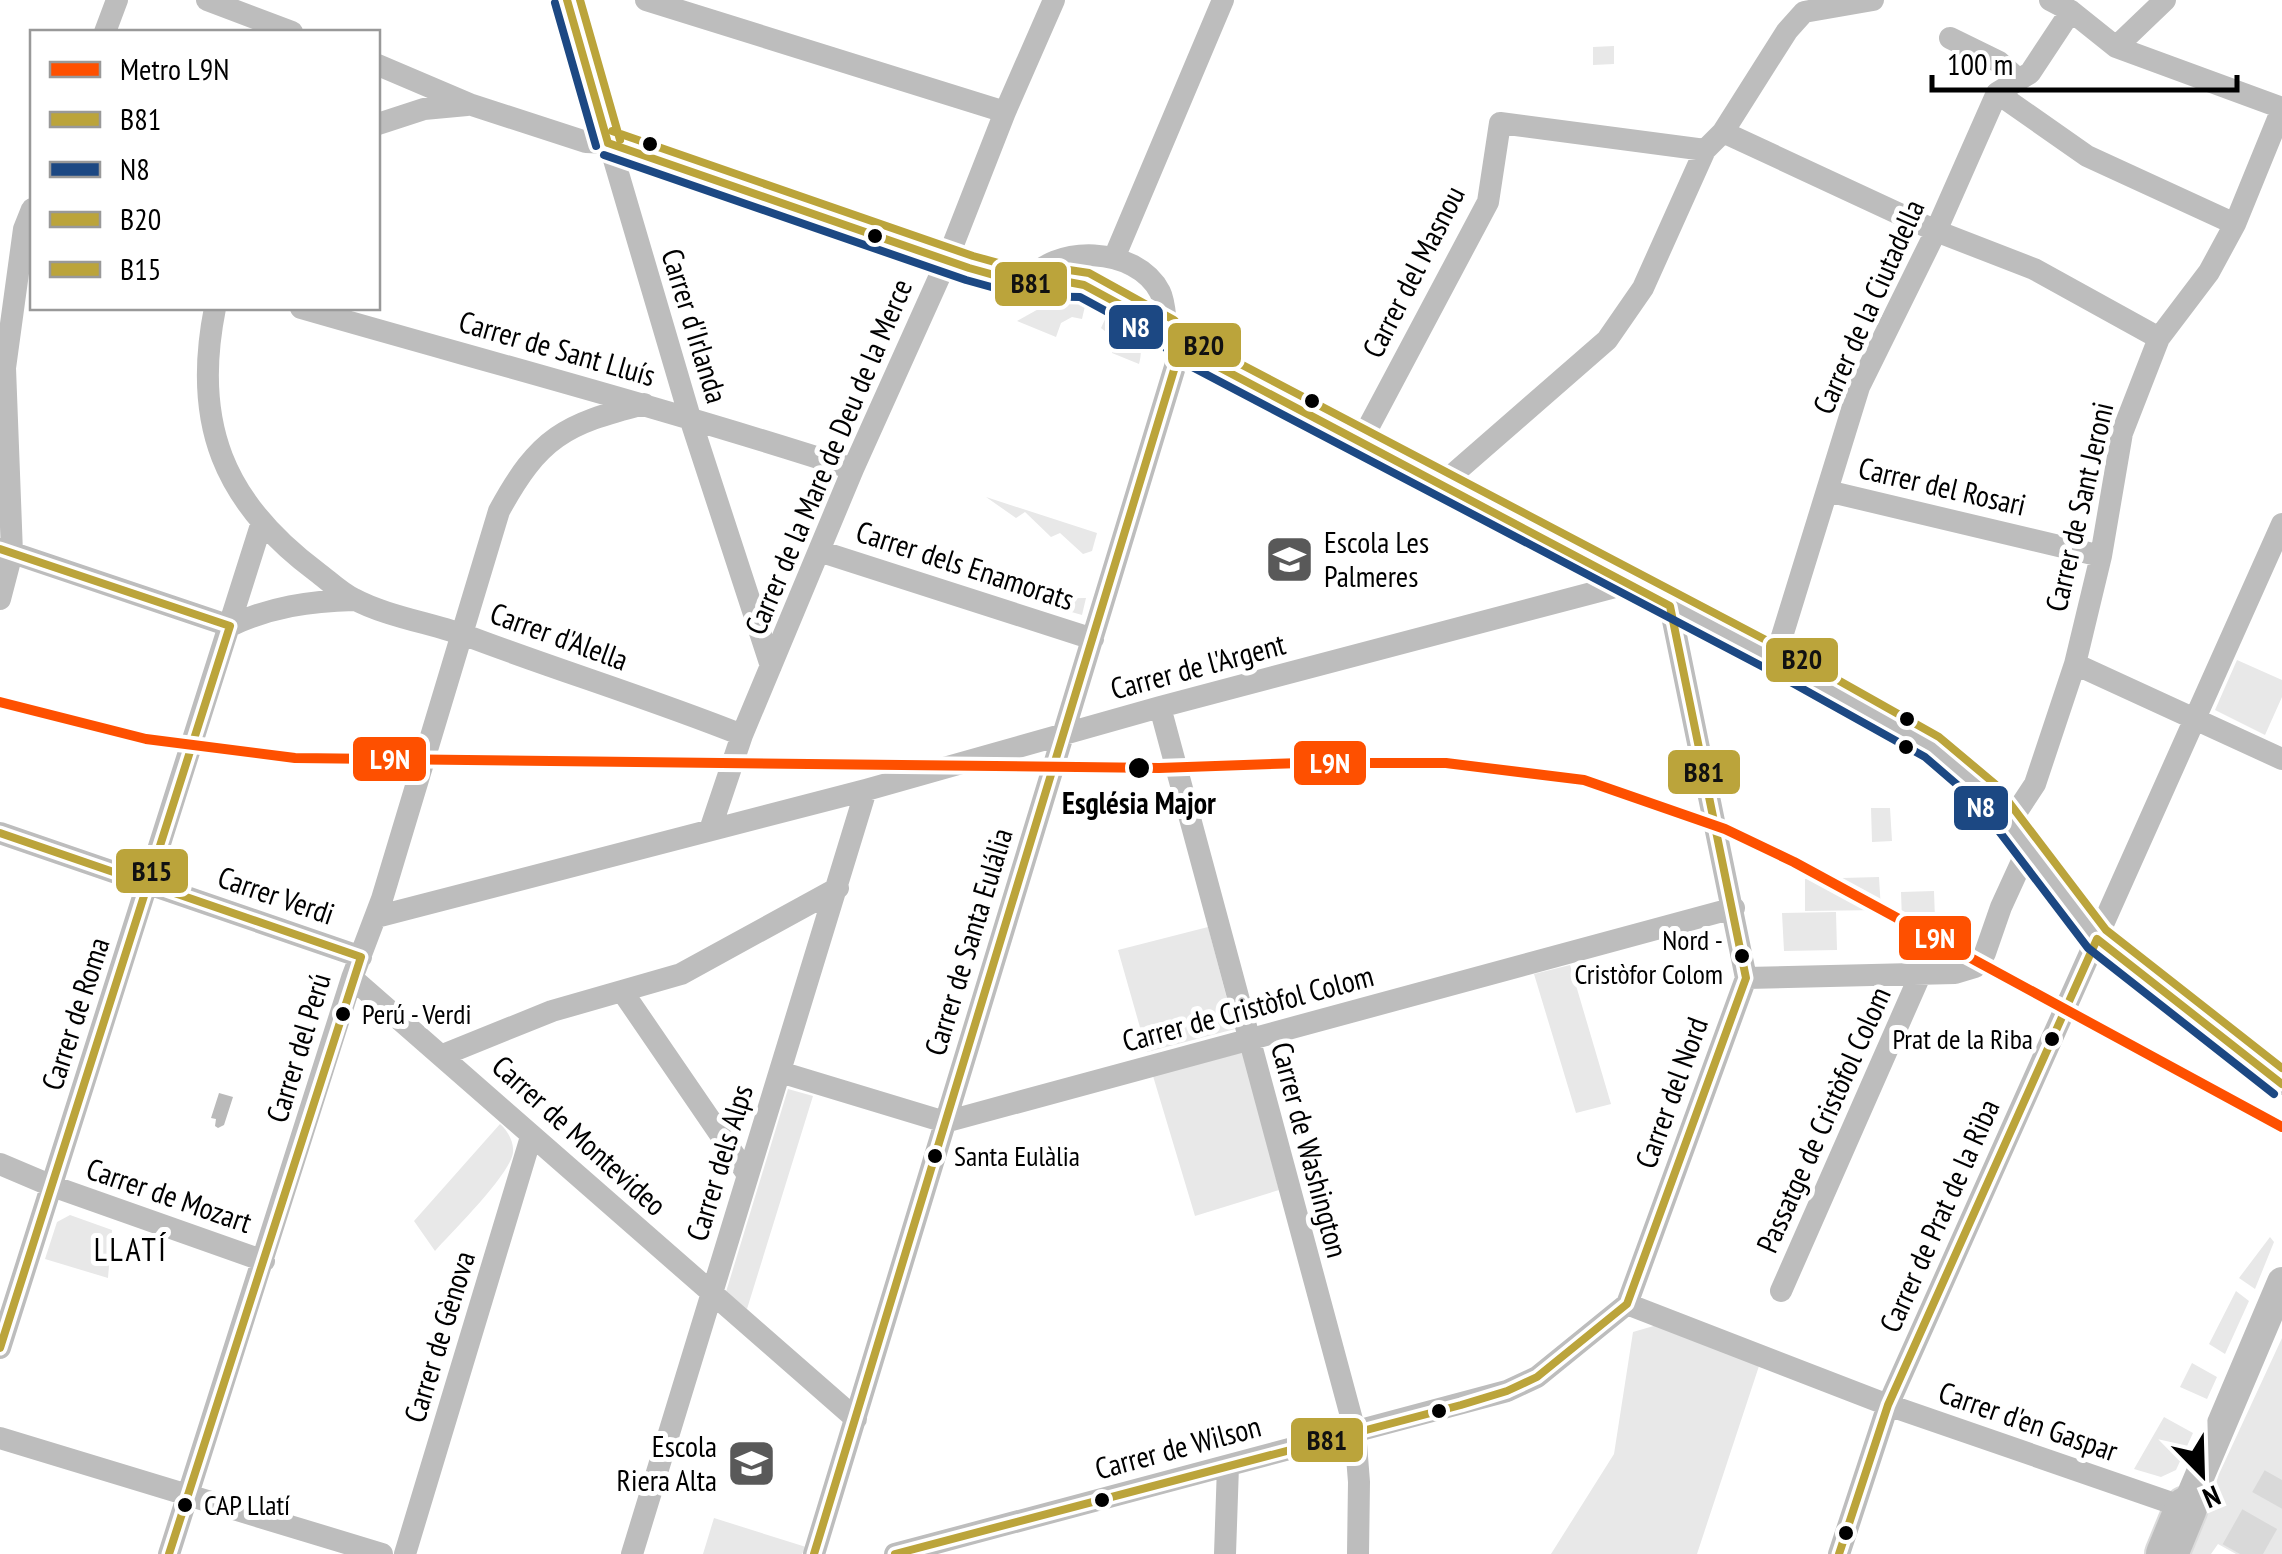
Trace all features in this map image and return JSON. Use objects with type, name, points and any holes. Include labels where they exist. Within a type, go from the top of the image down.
[{"type":"highway","points":[[2167,1554],[2186,1508]]},
{"type":"street","points":[[105,30],[117,0]]},
{"type":"street","points":[[207,0],[287,30]]},
{"type":"street","name":"Carrer d'Irlanda","points":[[567,0],[690,420],[771,666]]},
{"type":"street","points":[[646,0],[1005,112]]},
{"type":"street","name":"Carrer de la Mare de Deu de la Merce","points":[[710,830],[742,735],[853,469],[947,260],[1054,0]]},
{"type":"street","points":[[1114,258],[1223,0]]},
{"type":"street","points":[[1443,483],[1608,340],[1642,288],[1704,150],[1722,132],[1787,31],[1804,12],[1873,0]]},
{"type":"street","points":[[2050,0],[2071,11],[2116,47],[2282,108]]},
{"type":"street","points":[[2116,47],[2165,0]]},
{"type":"street","points":[[2071,11],[2030,73],[1997,93],[2087,156],[2235,224]]},
{"type":"street","points":[[1950,38],[1999,62],[2020,80]]},
{"type":"street","points":[[380,67],[472,105],[586,142],[608,144],[1026,284],[1068,282],[1130,296],[1138,292],[1142,273]]},
{"type":"street","name":"Carrer de la Ciutadella","points":[[1775,659],[1859,388],[1936,231],[1997,93]]},
{"type":"street","points":[[380,123],[424,109],[472,105]]},
{"type":"street","name":"Carrer de Sant Jeroni","points":[[2010,822],[2035,784],[2075,664],[2101,556],[2122,434],[2158,338],[2209,272],[2235,224],[2282,108]]},
{"type":"street","name":"Carrer del Masnou","points":[[1361,441],[1488,202],[1500,123],[1704,150]]},
{"type":"street","points":[[1722,132],[1936,231],[2034,268],[2158,338]]},
{"type":"street","points":[[0,221],[30,223],[6,368],[6,551],[0,599]]},
{"type":"street","points":[[1089,255],[1079,277],[1174,339],[1775,659],[1945,756],[2010,822],[2098,939],[2282,1084]]},
{"type":"street","points":[[1026,284],[1035,271],[1054,262],[1089,255],[1114,258],[1142,273],[1160,292],[1174,339]]},
{"type":"street","name":"Carrer d'Alella","points":[[215,310],[206,370],[210,416],[220,455],[261,526],[354,600]]},
{"type":"street","name":"Carrer de Sant Lluís","points":[[309,310],[644,404],[853,469]]},
{"type":"street","name":"Carrer de Santa Eulália","points":[[814,1554],[1094,638],[1174,339]]},
{"type":"street","name":"Carrer del Perú","points":[[168,1554],[356,968],[376,917],[499,510],[521,470],[556,436],[588,418],[644,404]]},
{"type":"street","name":"Carrer del Rosari","points":[[1827,491],[2101,556]]},
{"type":"street","name":"Carrer de Prat de la Riba","points":[[1839,1554],[1888,1406],[2282,524]]},
{"type":"street","name":"Carrer de Roma","points":[[0,1348],[261,526]]},
{"type":"street","points":[[6,551],[230,626]]},
{"type":"street","name":"Carrer dels Enamorats","points":[[819,551],[1094,638]]},
{"type":"street","name":"Carrer de l'Argent","points":[[376,917],[866,790],[1160,707],[1630,583]]},
{"type":"street","name":"Carrer d'Alella","points":[[230,626],[257,613],[314,601],[354,600],[461,634],[742,735]]},
{"type":"street","name":"Carrer del Nord","points":[[1628,1304],[1746,978],[1670,606]]},
{"type":"street","points":[[2075,664],[2282,759]]},
{"type":"street","name":"Carrer de Washington","points":[[1160,707],[1355,1430],[1358,1554]]},
{"type":"street","name":"Carrer dels Alps","points":[[632,1554],[866,790]]},
{"type":"street","name":"Carrer Verdi","points":[[0,834],[150,884],[356,968]]},
{"type":"street","points":[[1746,978],[1955,973],[1975,968],[1985,953],[2000,908],[2028,848]]},
{"type":"street","points":[[443,1056],[552,1011],[681,974],[784,914],[838,888]]},
{"type":"street","name":"Carrer de Cristòfol Colom","points":[[945,1122],[1734,908]]},
{"type":"street","name":"Carrer de Montevideo","points":[[356,968],[531,1137],[856,1419]]},
{"type":"street","name":"Passatge de Cristòfol Colom","points":[[1781,1291],[1921,973]]},
{"type":"street","points":[[622,991],[748,1174]]},
{"type":"street","points":[[780,1072],[945,1122]]},
{"type":"street","name":"Carrer de Gènova","points":[[405,1554],[531,1137]]},
{"type":"street","name":"Carrer de Mozart","points":[[0,1164],[264,1261]]},
{"type":"street","points":[[2186,1508],[2282,1282]]},
{"type":"street","name":"Carrer d'en Gaspar","points":[[1628,1304],[1888,1406],[2186,1508]]},
{"type":"street","name":"Carrer de Wilson","points":[[895,1554],[1507,1392],[1537,1377],[1628,1304]]},
{"type":"street","points":[[0,1438],[382,1554]]},
{"type":"street","points":[[1225,1554],[1228,1466]]},
{"type":"shaded area","points":[[1614,46],[1614,64],[1593,65],[1593,47]]},
{"type":"shaded area","points":[[1064,299],[1085,306],[1082,319],[1072,317],[1061,323],[1056,337],[1017,321],[1051,302]]},
{"type":"shaded area","points":[[1107,315],[1124,320],[1135,331],[1140,346],[1139,364],[1112,353],[1115,339],[1101,328]]},
{"type":"shaded area","points":[[986,497],[1097,533],[1092,551],[1083,554],[1060,533],[1051,537],[1025,512],[1016,518]]},
{"type":"shaded area","points":[[1086,598],[1082,615],[1026,599]]},
{"type":"shaded area","points":[[2237,660],[2282,680],[2282,697],[2265,735],[2215,710]]},
{"type":"shaded area","points":[[1871,808],[1890,808],[1892,841],[1872,842]]},
{"type":"shaded area","points":[[1879,877],[1881,910],[1805,911],[1805,879]]},
{"type":"shaded area","points":[[1934,891],[1936,948],[1903,949],[1901,892]]},
{"type":"shaded area","points":[[1836,912],[1837,950],[1784,951],[1782,913]]},
{"type":"shaded area","points":[[1208,927],[1235,1029],[1147,1052],[1118,950]]},
{"type":"shaded area","points":[[1570,965],[1611,1104],[1576,1113],[1534,974]]},
{"type":"shaded area","points":[[1243,1052],[1279,1190],[1195,1216],[1153,1076]]},
{"type":"shaded area","points":[[788,1089],[813,1096],[747,1309],[726,1292]]},
{"type":"shaded area","points":[[219,1093],[233,1097],[224,1125],[218,1128],[216,1119],[211,1118]]},
{"type":"shaded area","points":[[500,1124],[513,1144],[510,1162],[435,1251],[414,1221]]},
{"type":"shaded area","points":[[70,1215],[112,1230],[108,1278],[45,1259],[57,1222]]},
{"type":"shaded area","points":[[2270,1237],[2274,1242],[2255,1289],[2239,1278]]},
{"type":"shaded area","points":[[2236,1291],[2249,1301],[2225,1354],[2209,1344]]},
{"type":"shaded area","points":[[1657,1325],[1759,1366],[1697,1554],[1551,1554],[1614,1454],[1633,1332]]},
{"type":"shaded area","points":[[2282,1338],[2282,1554],[2236,1554],[2218,1544],[2211,1554],[2184,1554],[2205,1516],[2219,1474]]},
{"type":"shaded area","points":[[2192,1363],[2217,1377],[2207,1399],[2180,1387]]},
{"type":"shaded area","points":[[2164,1417],[2193,1433],[2176,1470],[2161,1477],[2134,1469]]},
{"type":"shaded area","points":[[714,1518],[806,1547],[802,1554],[703,1554]]},
{"type":"tunnel","points":[[2240,1554],[2282,1480]]},
{"type":"metro line","name":"L9N","points":[[0,702],[146,739],[295,758],[1159,768],[1446,763],[1584,780],[1725,829],[1794,862],[2282,1127]]},
{"type":"transit line","name":"B81","points":[[567,0],[608,143]]},
{"type":"transit line","name":"B20","points":[[580,0],[620,140]]},
{"type":"transit line","name":"N8","points":[[555,3],[596,146]]},
{"type":"transit line","name":"B20","points":[[612,131],[973,256],[1027,271],[1089,273],[1174,320],[1189,337],[1781,648],[1939,737],[1995,784],[2106,930],[2282,1068]]},
{"type":"transit line","name":"B81","points":[[608,143],[969,268],[1026,284],[1084,285],[1167,330],[1181,347],[1670,606],[1746,978],[1627,1304],[1537,1377],[1461,1405],[895,1554]]},
{"type":"transit line","name":"N8","points":[[604,155],[966,280],[1024,296],[1080,297],[1159,340],[1175,358],[1769,670],[1925,757],[1976,801],[2088,948],[2274,1094]]},
{"type":"transit line","name":"B81","points":[[814,1554],[1181,347]]},
{"type":"transit line","name":"B15","points":[[0,549],[230,626],[0,1348]]},
{"type":"transit line","name":"B15","points":[[0,833],[361,957],[169,1554]]},
{"type":"transit line","name":"B81","points":[[1839,1554],[1888,1405],[2097,939],[2282,1084]]},
{"type":"place","name":"Escola Les Palmeres","points":[[1289,560]]},
{"type":"place","name":"Església Major","points":[[1139,768]]},
{"type":"place","name":"Nord - Cristòfor Colom","points":[[1742,956]]},
{"type":"place","name":"Perú - Verdi","points":[[343,1014]]},
{"type":"place","name":"Prat de la Riba","points":[[2052,1039]]},
{"type":"place","name":"Santa Eulàlia","points":[[935,1156]]},
{"type":"place","name":"Escola Riera Alta","points":[[752,1464]]},
{"type":"place","name":"CAP Llatí","points":[[185,1505]]},
{"type":"district","name":"LLATÍ","points":[[131,1250]]}]
